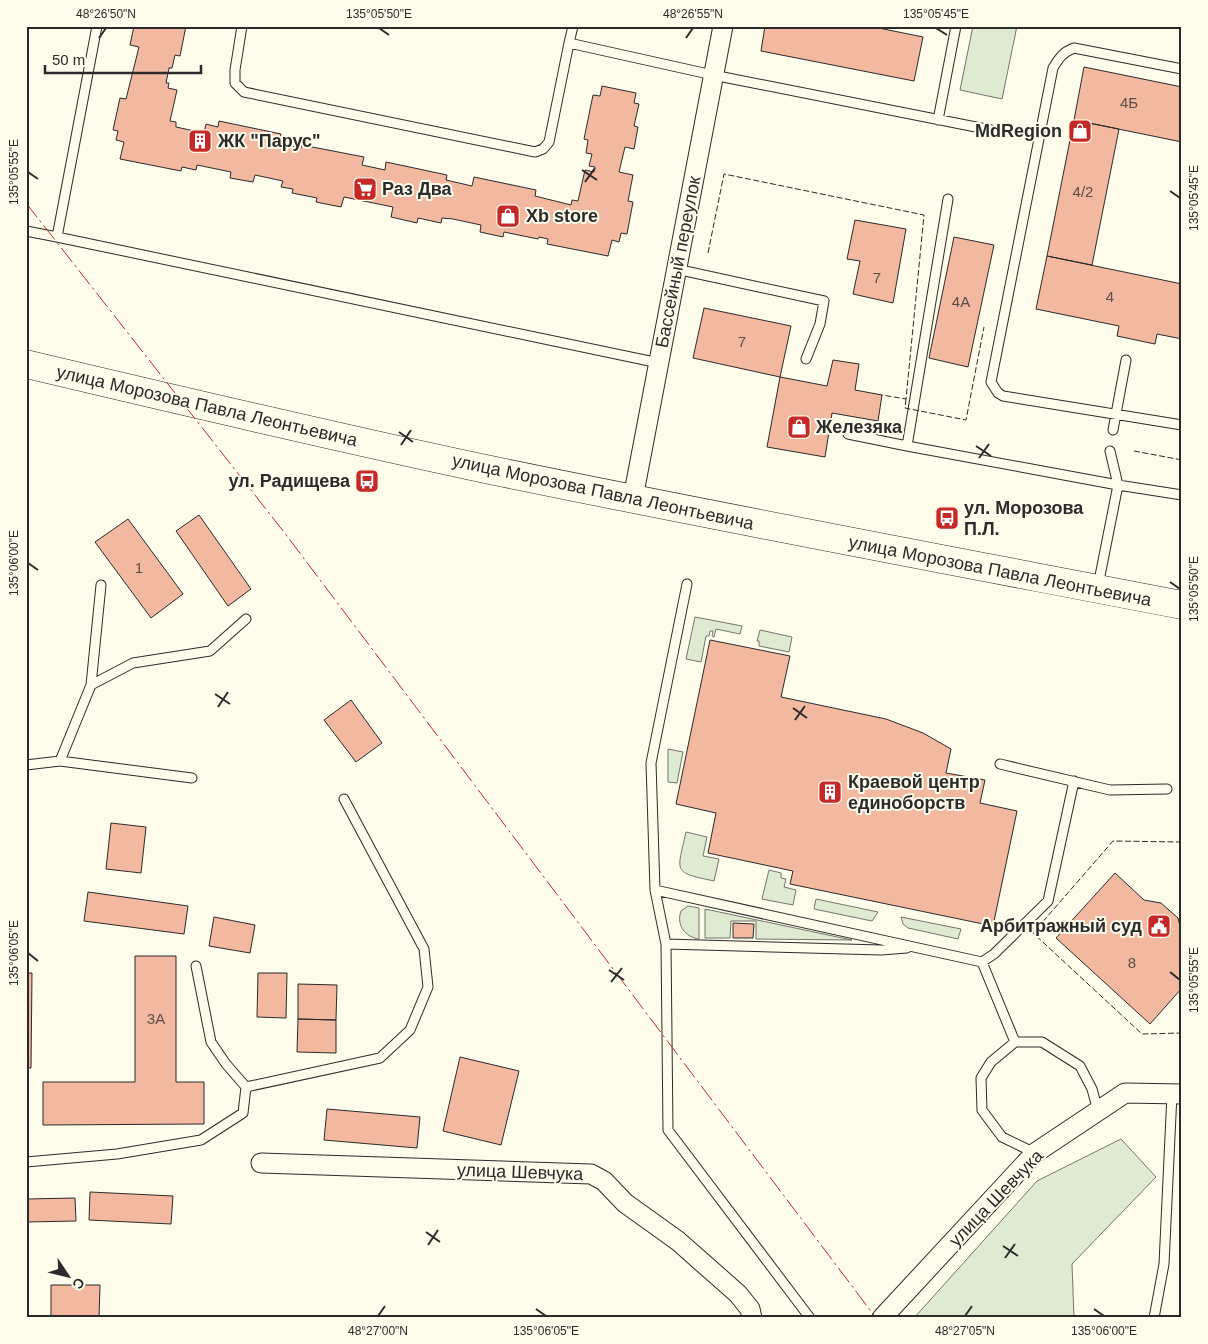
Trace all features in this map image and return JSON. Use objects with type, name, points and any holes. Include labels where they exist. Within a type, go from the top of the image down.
[{"type":"main road","name":"улица Морозова Павла Леонтьевича","points":[[26,364],[266,420],[495,470],[883,549],[1182,605]]},
{"type":"street","name":"Бассейный переулок","points":[[633,498],[723,26]]},
{"type":"street","name":"улица Шевчука","points":[[882,1318],[1036,1153],[1124,1093],[1177,1094]]},
{"type":"street","name":"улица Шевчука","points":[[261,1163],[591,1174],[604,1181],[625,1203],[678,1241],[738,1294],[750,1309],[752,1318]]},
{"type":"lane","points":[[56,237],[97,26]]},
{"type":"lane","points":[[242,26],[235,70],[235,83],[244,92],[535,152],[543,149],[549,142],[573,26]]},
{"type":"lane","points":[[938,120],[956,26]]},
{"type":"lane","points":[[569,44],[991,130]]},
{"type":"lane","points":[[1182,69],[1074,48],[1066,51],[1059,57],[1053,68],[991,382],[998,393],[1003,396],[1182,425]]},
{"type":"lane","points":[[907,446],[948,200]]},
{"type":"lane","points":[[26,231],[659,363]]},
{"type":"lane","points":[[676,269],[824,301],[820,324],[806,359]]},
{"type":"lane","points":[[1114,430],[1126,360]]},
{"type":"lane","points":[[848,434],[1118,485],[1182,495]]},
{"type":"lane","points":[[1098,589],[1118,485],[1110,451]]},
{"type":"lane","points":[[687,584],[651,763],[655,890],[666,944],[668,1130],[810,1318]]},
{"type":"lane","points":[[60,761],[91,685],[101,585]]},
{"type":"lane","points":[[91,685],[133,663],[210,651],[246,619]]},
{"type":"lane","points":[[26,765],[60,761],[192,778]]},
{"type":"lane","points":[[1000,764],[1110,790],[1166,789]]},
{"type":"lane","points":[[655,890],[982,962],[994,954],[1048,901],[1074,781]]},
{"type":"lane","points":[[246,1087],[380,1058],[410,1030],[428,987],[424,949],[344,799]]},
{"type":"lane","points":[[666,944],[881,950],[918,947]]},
{"type":"lane","points":[[982,962],[1015,1042]]},
{"type":"lane","points":[[26,1162],[117,1154],[202,1140],[242,1113],[246,1087],[226,1064],[211,1042],[196,966]]},
{"type":"lane","points":[[1036,1153],[1002,1137],[982,1110],[981,1078],[990,1062],[1015,1042],[1042,1042],[1080,1066],[1092,1089],[1098,1111]]},
{"type":"lane","points":[[1154,1318],[1164,1264],[1177,1094]]},
{"type":"green space","points":[[973,26],[1017,26],[1002,99],[960,90]]},
{"type":"green space","points":[[695,617],[742,626],[740,634],[716,629],[714,637],[712,636],[713,631],[710,631],[709,636],[706,636],[701,662],[686,659]]},
{"type":"green space","points":[[760,630],[792,637],[789,652],[759,646],[759,641],[757,641]]},
{"type":"green space","points":[[668,749],[683,752],[677,783],[668,782]]},
{"type":"green space","points":[[686,832],[707,837],[703,856],[719,859],[714,881],[691,875],[681,869],[680,863]]},
{"type":"green space","points":[[769,870],[781,873],[781,878],[786,879],[784,887],[796,890],[793,905],[762,899]]},
{"type":"green space","points":[[816,899],[878,912],[872,921],[814,909]]},
{"type":"green space","points":[[688,906],[699,908],[699,939],[686,933],[681,925],[681,911]]},
{"type":"green space","points":[[705,909],[852,940],[756,939],[756,921],[731,921],[730,938],[705,938]]},
{"type":"green space","points":[[901,917],[961,929],[958,939],[908,928],[903,924]]},
{"type":"green space","points":[[1121,1139],[1156,1177],[1072,1264],[1074,1318],[914,1318],[1037,1181]]},
{"type":"building","name":"ЖК \"Парус\"","points":[[134,26],[186,26],[180,56],[175,55],[172,68],[169,68],[166,83],[169,83],[168,88],[177,90],[170,121],[176,122],[176,127],[204,133],[206,124],[218,127],[219,121],[281,134],[279,143],[301,148],[302,145],[364,157],[362,165],[385,170],[386,162],[447,175],[446,180],[472,186],[474,177],[536,190],[535,196],[571,205],[572,200],[578,201],[585,170],[594,172],[595,167],[589,166],[592,154],[586,153],[588,140],[584,139],[593,95],[600,96],[602,86],[636,93],[634,103],[639,104],[634,126],[638,127],[634,149],[625,147],[619,172],[633,175],[628,201],[633,202],[627,234],[621,233],[619,242],[612,240],[608,256],[547,244],[548,239],[539,237],[538,239],[504,232],[503,237],[480,232],[481,225],[453,219],[442,218],[441,223],[418,218],[417,223],[391,217],[393,207],[344,197],[341,207],[316,202],[317,198],[292,193],[293,189],[281,187],[283,181],[255,175],[253,182],[230,178],[231,172],[197,165],[196,170],[182,167],[181,171],[120,159],[124,142],[116,140],[118,131],[113,130],[120,98],[126,99],[139,47],[130,45]]},
{"type":"building","points":[[765,26],[869,26],[923,37],[914,81],[761,51]]},
{"type":"building","points":[[1084,67],[1182,87],[1182,142],[1074,120]]},
{"type":"building","points":[[1074,120],[1119,129],[1092,265],[1047,256]]},
{"type":"building","points":[[855,220],[906,229],[893,303],[853,294],[860,261],[847,259]]},
{"type":"building","points":[[954,237],[994,245],[968,367],[929,358]]},
{"type":"building","points":[[1047,256],[1182,284],[1182,339],[1157,334],[1155,344],[1117,336],[1119,326],[1036,309]]},
{"type":"building","points":[[704,308],[791,326],[780,377],[693,358]]},
{"type":"building","points":[[833,360],[859,364],[855,390],[882,395],[878,421],[832,413],[825,457],[767,447],[780,377],[827,386]]},
{"type":"building","points":[[199,515],[251,589],[228,606],[176,531]]},
{"type":"building","points":[[128,519],[183,594],[151,618],[95,542]]},
{"type":"building","name":"Краевой центр единоборств","points":[[710,640],[790,656],[781,697],[886,719],[923,733],[951,749],[946,773],[985,780],[980,803],[1017,811],[993,926],[790,884],[793,871],[708,853],[716,813],[676,804]]},
{"type":"building","points":[[351,700],[382,743],[356,762],[324,720]]},
{"type":"building","points":[[111,823],[146,827],[141,873],[106,869]]},
{"type":"building","points":[[1115,873],[1144,900],[1161,903],[1178,918],[1182,934],[1182,988],[1150,1024],[1056,938]]},
{"type":"building","points":[[88,892],[188,906],[184,934],[84,921]]},
{"type":"building","points":[[214,917],[255,925],[250,953],[209,946]]},
{"type":"building","points":[[733,923],[754,924],[753,938],[733,938]]},
{"type":"building","points":[[135,956],[176,956],[176,1082],[204,1082],[204,1124],[43,1125],[43,1082],[135,1082]]},
{"type":"building","points":[[26,973],[32,973],[31,1068],[26,1068]]},
{"type":"building","points":[[258,973],[287,973],[286,1018],[257,1017]]},
{"type":"building","points":[[298,984],[337,985],[336,1020],[298,1019]]},
{"type":"building","points":[[298,1019],[336,1020],[336,1053],[297,1052]]},
{"type":"building","points":[[460,1057],[519,1071],[501,1145],[443,1131]]},
{"type":"building","points":[[327,1109],[420,1117],[417,1148],[324,1140]]},
{"type":"building","points":[[90,1192],[173,1196],[171,1224],[89,1220]]},
{"type":"building","points":[[75,1198],[76,1221],[26,1222],[26,1199]]},
{"type":"building","points":[[51,1285],[100,1285],[99,1318],[51,1318]]},
{"type":"fence","points":[[708,253],[724,174],[924,215],[906,399],[882,395]]},
{"type":"fence","points":[[906,399],[905,408],[966,420],[984,327]]},
{"type":"fence","points":[[1134,451],[1182,460]]},
{"type":"fence","points":[[1182,842],[1113,841],[1033,933],[1142,1034],[1182,1033]]},
{"type":"power","points":[[26,203],[287,536],[876,1318]]},
{"type":"place","name":"MdRegion","points":[[1080,131]]},
{"type":"place","name":"ЖК \"Парус\"","points":[[200,141]]},
{"type":"place","name":"Раз Два","points":[[365,189]]},
{"type":"place","name":"Xb store","points":[[508,216]]},
{"type":"place","name":"Железяка","points":[[799,427]]},
{"type":"place","name":"ул. Радищева","points":[[367,481]]},
{"type":"place","name":"ул. Морозова П.Л.","points":[[947,518]]},
{"type":"place","name":"Краевой центр единоборств","points":[[830,792]]},
{"type":"place","name":"Арбитражный суд","points":[[1159,926]]}]
